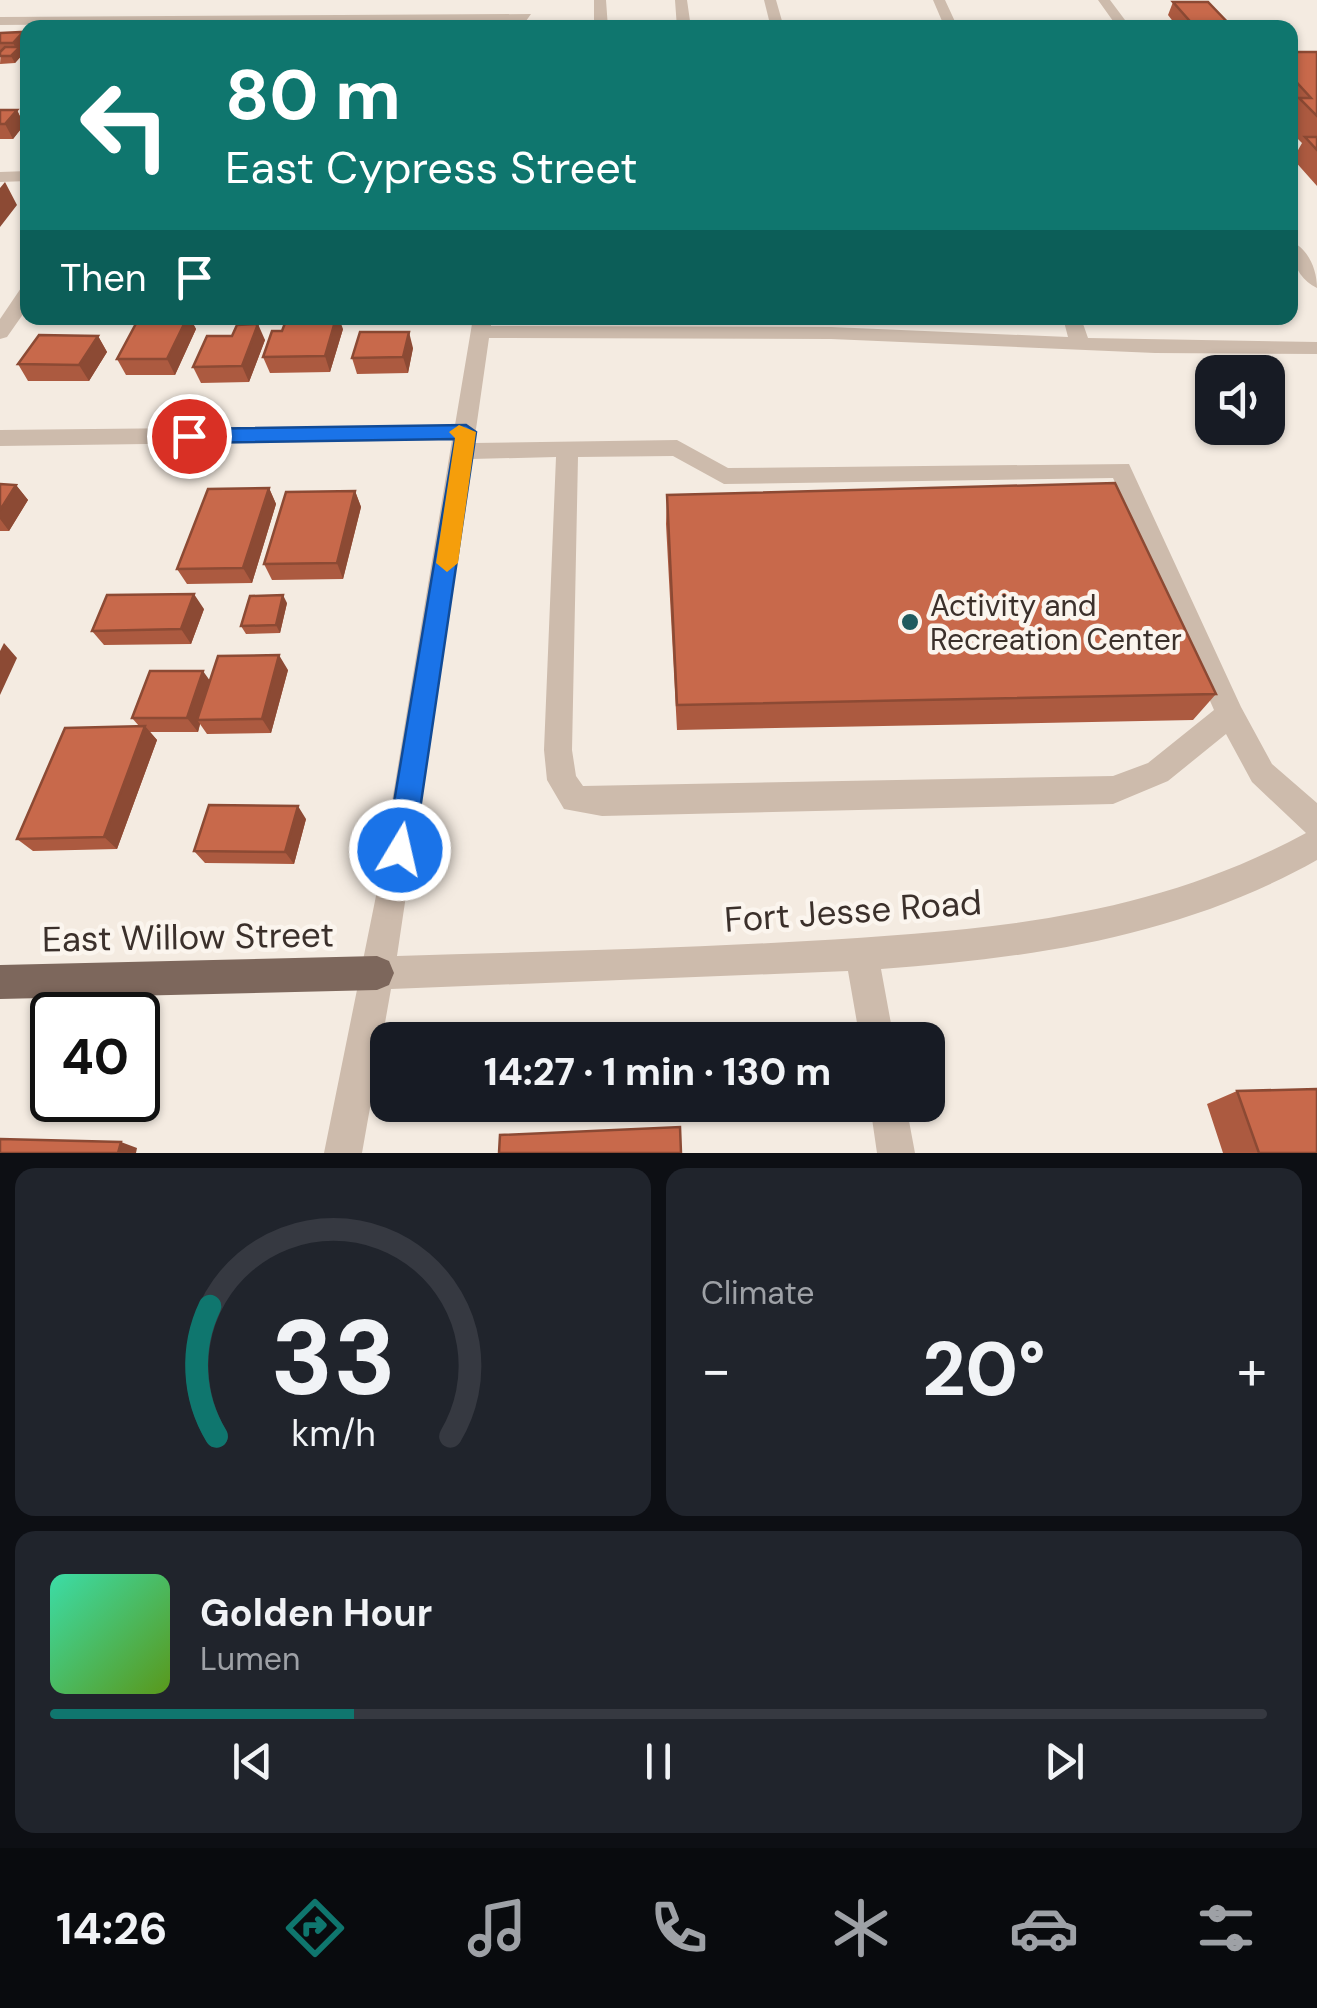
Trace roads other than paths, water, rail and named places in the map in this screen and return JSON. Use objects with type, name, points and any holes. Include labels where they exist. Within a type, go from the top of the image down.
[{"type":"main road","name":"East Willow Street","points":[[0,982],[377,973]]},
{"type":"street","points":[[1298,257],[1317,282]]},
{"type":"street","points":[[0,332],[20,303]]},
{"type":"street","points":[[343,1153],[377,973],[482,325],[829,325],[1079,342],[1317,348]]},
{"type":"street","points":[[1074,325],[1079,342]]},
{"type":"street","points":[[0,438],[465,441],[568,450],[677,448],[724,476],[1121,470],[1230,714],[1262,773],[1317,823]]},
{"type":"street","points":[[568,450],[558,750],[562,780],[574,799],[621,802],[1113,790],[1158,772],[1230,714]]},
{"type":"street","name":"Fort Jesse Road","points":[[377,973],[935,950],[1130,920],[1186,904],[1288,862],[1317,843]]},
{"type":"street","points":[[862,954],[874,1022]]},
{"type":"street","points":[[891,1122],[896,1153]]},
{"type":"place","name":"Activity and Recreation Center","points":[[910,622]]}]
